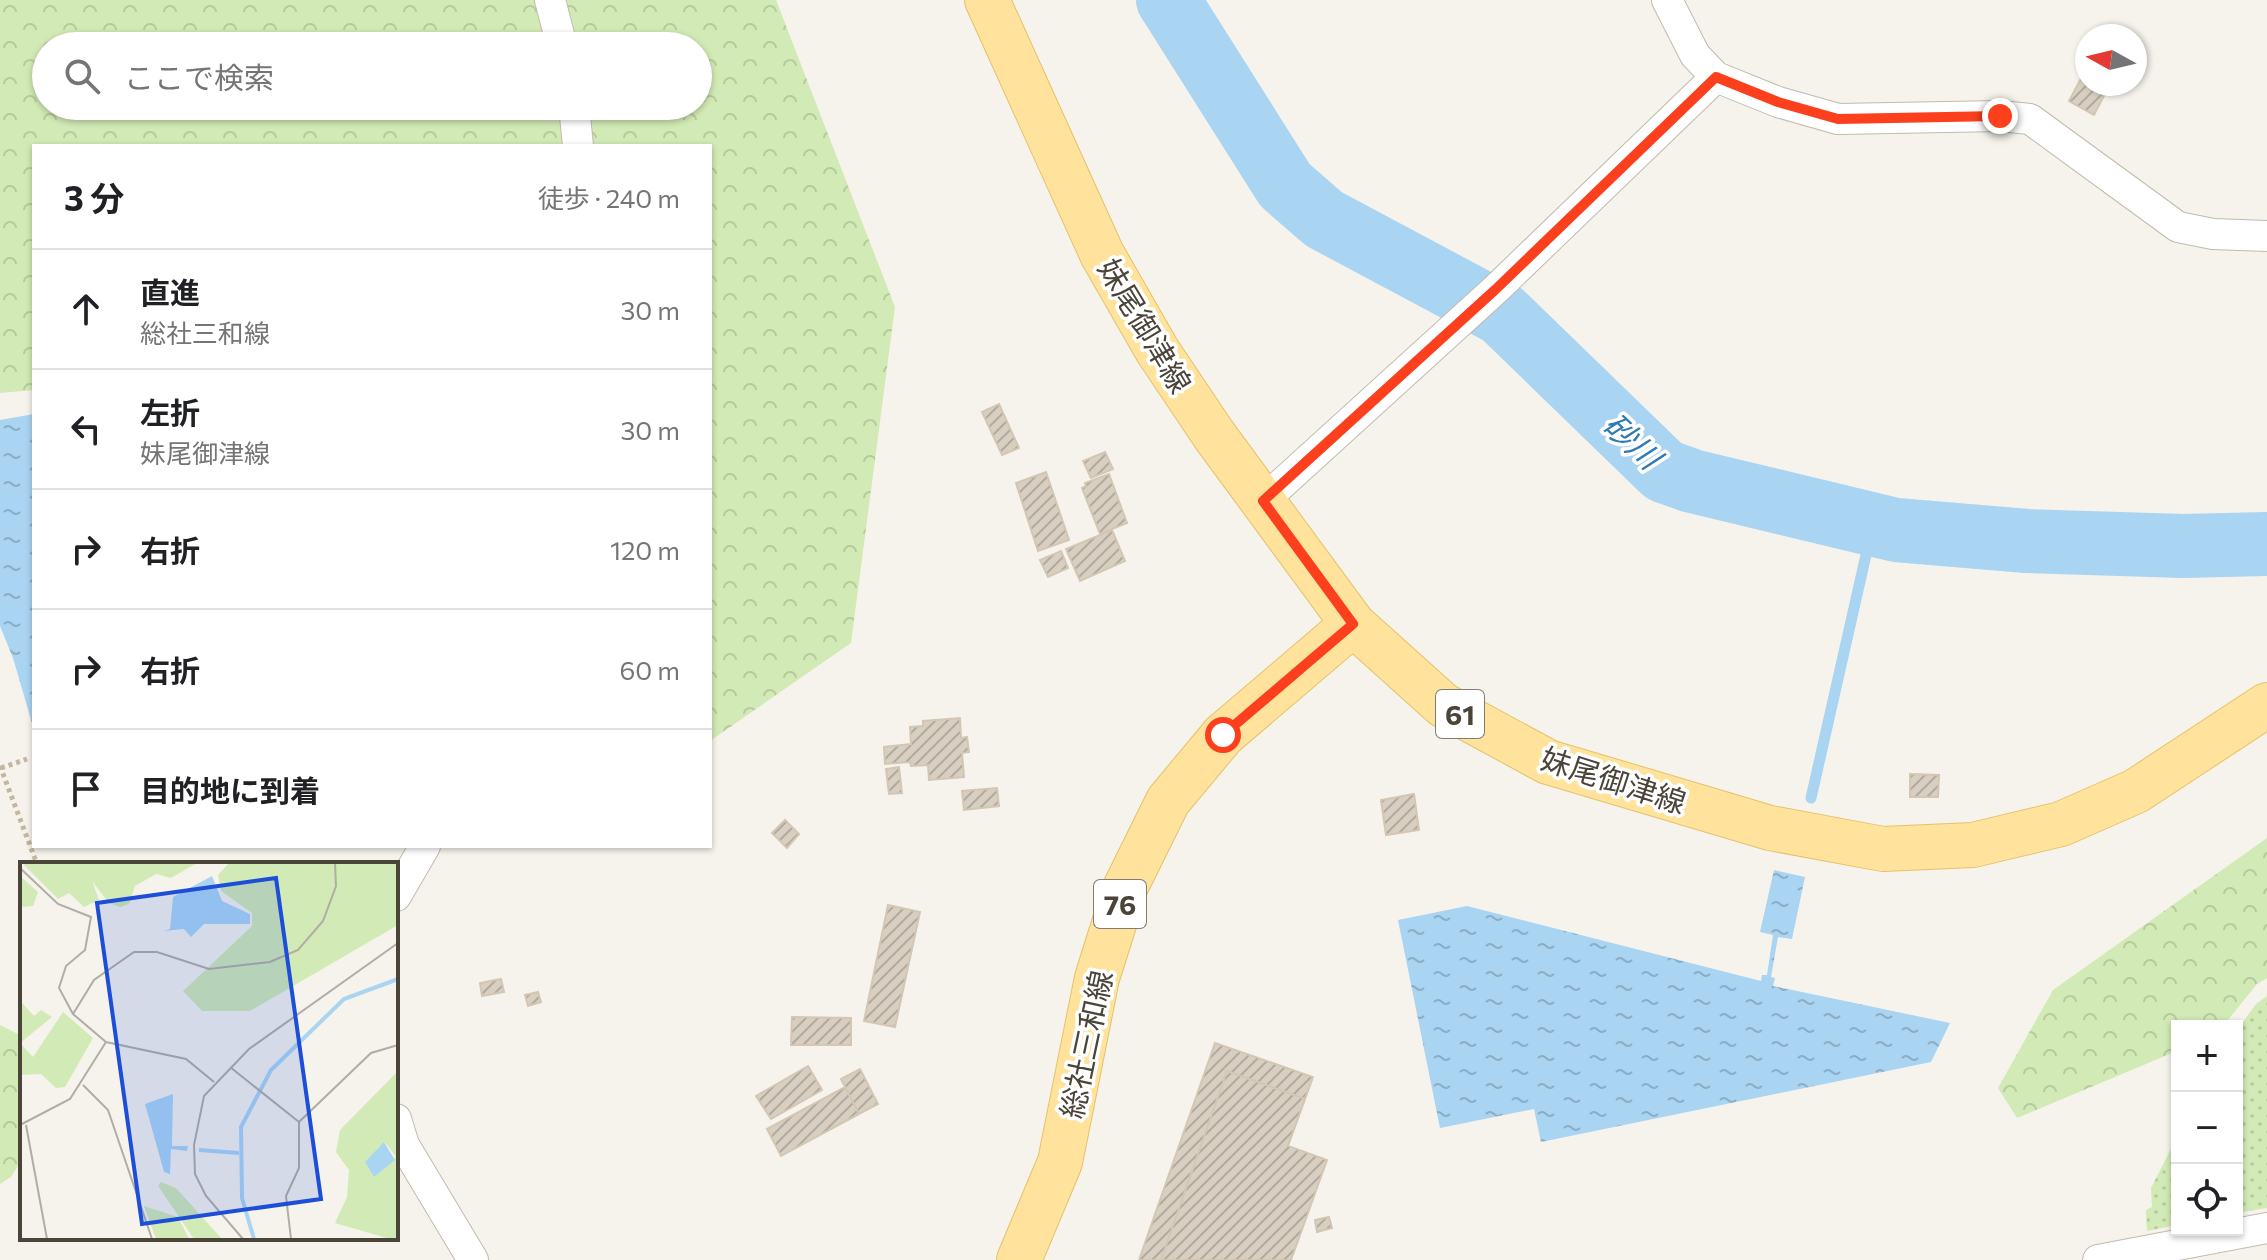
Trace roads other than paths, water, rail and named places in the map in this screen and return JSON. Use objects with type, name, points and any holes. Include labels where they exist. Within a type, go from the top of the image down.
[{"type":"main road","name":"妹尾御津線","points":[[987,0],[1102,254],[1157,350],[1214,435],[1353,624],[1443,705],[1548,762],[1770,828],[1883,849],[1973,845],[2061,824],[2136,791],[2267,705]]},
{"type":"main road","name":"総社三和線","points":[[1019,1260],[1060,1162],[1097,978],[1126,886],[1168,801],[1223,735],[1353,624]]},
{"type":"street","points":[[550,0],[558,32]]},
{"type":"street","points":[[1667,0],[1695,55],[1716,77],[1778,102],[1838,119],[2000,116],[2030,119],[2178,227],[2213,234],[2267,236]]},
{"type":"street","points":[[1263,501],[1496,289],[1716,77]]},
{"type":"street","points":[[575,120],[578,144]]},
{"type":"street","points":[[398,893],[424,848]]},
{"type":"street","points":[[398,1126],[404,1145],[473,1260]]},
{"type":"street","points":[[2098,1260],[2267,1228]]},
{"type":"water","points":[[32,414],[32,723],[0,626],[0,420]]},
{"type":"water","points":[[1774,870],[1805,877],[1792,939],[1778,937],[1771,977],[1775,978],[1773,986],[1950,1023],[1931,1062],[1541,1142],[1534,1109],[1440,1128],[1398,920],[1467,906],[1761,981],[1762,975],[1767,975],[1773,935],[1760,932]]},
{"type":"waterway","name":"砂川","points":[[1168,0],[1285,185],[1324,219],[1502,314],[1664,471],[1692,481],[1896,530],[2027,541],[2183,546],[2267,544]]},
{"type":"waterway","points":[[1811,798],[1873,524]]}]
